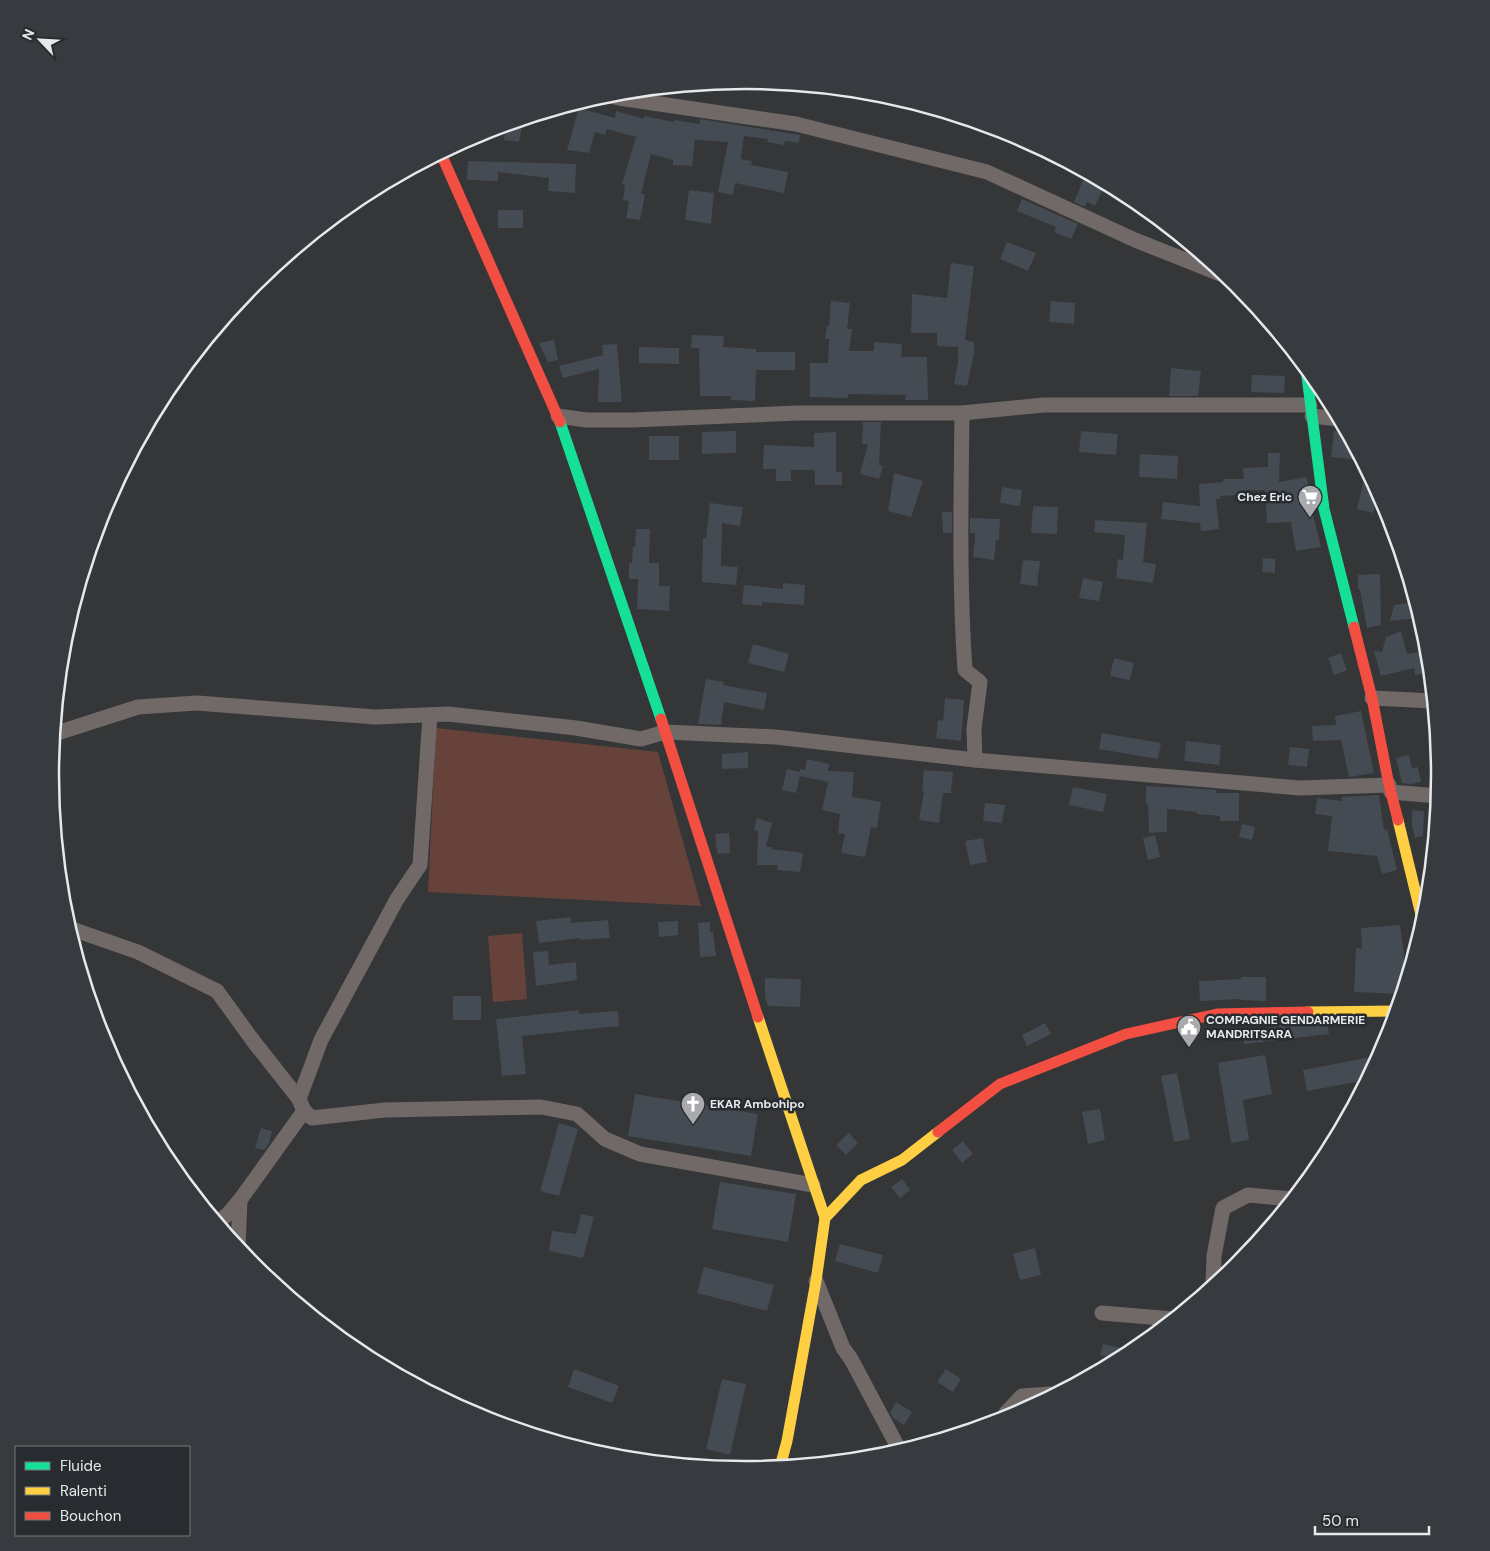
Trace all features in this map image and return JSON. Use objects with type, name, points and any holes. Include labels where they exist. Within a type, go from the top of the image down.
[{"type":"main road","points":[[443,159],[558,416],[665,732],[825,1218],[816,1281],[782,1460]]},
{"type":"main road","points":[[1308,383],[1324,509],[1372,698],[1390,789],[1421,888]]},
{"type":"main road","points":[[825,1218],[861,1180],[902,1160],[1000,1084],[1126,1034],[1218,1014],[1389,1011]]},
{"type":"street","points":[[628,99],[796,124],[987,172],[1135,240],[1206,268]]},
{"type":"street","points":[[558,416],[586,420],[633,420],[798,413],[962,413],[1044,405],[1311,410],[1329,416]]},
{"type":"street","points":[[962,413],[960,544],[962,627],[965,670],[980,682],[974,729],[975,760]]},
{"type":"street","points":[[1372,698],[1427,701]]},
{"type":"street","points":[[60,732],[138,707],[197,703],[375,717],[448,714],[576,728],[641,739],[665,732],[776,737],[975,760],[1300,788],[1390,789],[1431,795]]},
{"type":"street","points":[[222,1219],[240,1200],[302,1105],[321,1040],[397,900],[420,865],[430,714]]},
{"type":"street","points":[[77,931],[138,952],[217,991],[312,1118],[385,1110],[542,1108],[577,1114],[605,1139],[640,1154],[813,1185]]},
{"type":"street","points":[[1213,1276],[1214,1256],[1223,1208],[1248,1195],[1285,1198]]},
{"type":"street","points":[[238,1238],[240,1200]]},
{"type":"street","points":[[816,1281],[843,1348],[851,1359],[897,1445]]},
{"type":"street","points":[[1102,1312],[1165,1318]]},
{"type":"street","points":[[1009,1409],[1022,1396],[1041,1395]]},
{"type":"shaded area","points":[[436,728],[658,752],[701,906],[428,892]]},
{"type":"shaded area","points":[[522,933],[527,999],[493,1002],[488,936]]},
{"type":"building","points":[[583,109],[615,118],[616,111],[644,119],[644,116],[674,122],[674,120],[700,124],[700,119],[800,135],[799,143],[785,141],[784,145],[767,142],[768,139],[744,136],[741,159],[752,161],[751,165],[788,172],[784,193],[735,183],[733,195],[718,192],[728,142],[695,140],[692,166],[673,165],[673,160],[651,154],[641,194],[645,194],[640,220],[626,218],[629,201],[623,200],[625,185],[622,184],[636,137],[607,129],[605,135],[595,132],[589,153],[567,150],[578,110]]},
{"type":"building","points":[[522,127],[519,142],[504,140],[505,133]]},
{"type":"building","points":[[468,161],[576,164],[575,193],[548,191],[549,178],[498,172],[498,181],[467,180]]},
{"type":"building","points":[[1084,179],[1103,190],[1095,206],[1087,202],[1085,207],[1074,202]]},
{"type":"building","points":[[689,190],[714,193],[711,224],[685,220]]},
{"type":"building","points":[[1022,199],[1078,224],[1071,239],[1054,232],[1056,227],[1017,211]]},
{"type":"building","points":[[498,210],[523,210],[523,228],[498,228]]},
{"type":"building","points":[[1007,242],[1036,253],[1028,271],[1000,259]]},
{"type":"building","points":[[951,263],[974,266],[965,340],[974,342],[974,354],[967,386],[954,384],[958,362],[958,347],[937,346],[937,333],[911,333],[912,294],[947,298]]},
{"type":"building","points":[[831,301],[850,303],[847,329],[852,329],[849,351],[874,351],[874,342],[902,344],[901,357],[927,357],[928,400],[905,400],[906,395],[848,394],[848,398],[810,397],[810,363],[828,363],[829,339],[825,339],[827,326],[829,326]]},
{"type":"building","points":[[1051,301],[1075,303],[1074,324],[1049,322]]},
{"type":"building","points":[[692,335],[724,336],[723,347],[756,349],[756,352],[795,352],[795,370],[756,370],[755,401],[731,400],[731,396],[700,396],[699,348],[691,348]]},
{"type":"building","points":[[554,340],[558,360],[548,362],[539,343]]},
{"type":"building","points":[[617,344],[622,402],[598,402],[599,369],[563,378],[559,366],[603,355],[602,345]]},
{"type":"building","points":[[639,347],[679,348],[679,364],[639,363]]},
{"type":"building","points":[[1171,368],[1201,371],[1198,396],[1169,396]]},
{"type":"building","points":[[1252,375],[1285,376],[1284,393],[1251,392]]},
{"type":"building","points":[[863,422],[881,422],[879,465],[883,466],[879,479],[860,474],[868,444],[862,444]]},
{"type":"building","points":[[736,431],[736,453],[702,454],[702,432]]},
{"type":"building","points":[[1081,431],[1118,434],[1116,455],[1079,452]]},
{"type":"building","points":[[1334,431],[1339,431],[1353,459],[1331,457]]},
{"type":"building","points":[[836,432],[836,472],[842,472],[842,485],[815,485],[815,470],[791,470],[791,481],[776,481],[776,469],[763,469],[764,445],[814,447],[814,433]]},
{"type":"building","points":[[649,436],[679,436],[679,460],[649,460]]},
{"type":"building","points":[[1268,453],[1280,453],[1279,482],[1307,477],[1312,511],[1321,547],[1296,551],[1291,522],[1267,523],[1265,490],[1238,491],[1239,495],[1220,496],[1220,499],[1216,499],[1219,529],[1201,531],[1200,523],[1161,519],[1163,502],[1200,506],[1199,484],[1223,482],[1223,479],[1244,479],[1243,468],[1268,467]]},
{"type":"building","points":[[1140,454],[1178,456],[1177,479],[1139,477]]},
{"type":"building","points":[[894,473],[923,481],[911,517],[888,511]]},
{"type":"building","points":[[1363,483],[1365,484],[1375,505],[1373,513],[1357,509]]},
{"type":"building","points":[[1002,487],[1022,490],[1020,506],[1000,503]]},
{"type":"building","points":[[710,503],[743,507],[740,526],[722,523],[721,566],[738,567],[736,585],[702,582],[703,538],[706,538]]},
{"type":"building","points":[[1033,506],[1058,507],[1057,534],[1031,533]]},
{"type":"building","points":[[942,512],[952,512],[952,533],[943,533]]},
{"type":"building","points":[[970,518],[1000,519],[999,540],[996,540],[994,560],[973,557],[975,533],[970,533]]},
{"type":"building","points":[[1095,520],[1147,523],[1143,562],[1156,564],[1153,583],[1116,578],[1118,559],[1123,560],[1125,535],[1094,532]]},
{"type":"building","points":[[636,529],[650,529],[649,563],[659,563],[659,586],[670,586],[669,611],[637,609],[638,579],[629,579],[629,563],[632,563]]},
{"type":"building","points":[[1263,558],[1275,559],[1275,573],[1262,572]]},
{"type":"building","points":[[1023,560],[1040,561],[1037,586],[1020,584]]},
{"type":"building","points":[[1380,574],[1381,625],[1367,628],[1360,589],[1358,589],[1358,575]]},
{"type":"building","points":[[1083,578],[1103,582],[1099,601],[1079,598]]},
{"type":"building","points":[[783,583],[805,585],[804,605],[762,602],[762,606],[742,604],[744,585],[783,589]]},
{"type":"building","points":[[1409,603],[1413,619],[1390,621],[1394,605]]},
{"type":"building","points":[[1401,631],[1407,654],[1420,652],[1423,674],[1415,675],[1414,668],[1381,676],[1374,651],[1382,652],[1386,637]]},
{"type":"building","points":[[753,644],[789,654],[784,672],[748,663]]},
{"type":"building","points":[[1341,653],[1347,670],[1334,675],[1328,658]]},
{"type":"building","points":[[1114,658],[1134,663],[1130,680],[1110,676]]},
{"type":"building","points":[[706,679],[724,682],[723,685],[767,693],[764,710],[724,702],[721,725],[698,724]]},
{"type":"building","points":[[945,698],[964,700],[961,741],[936,738],[938,720],[943,721]]},
{"type":"building","points":[[1361,711],[1374,773],[1349,777],[1341,740],[1313,741],[1312,726],[1336,725],[1335,716]]},
{"type":"building","points":[[1102,733],[1161,743],[1158,759],[1099,749]]},
{"type":"building","points":[[1186,741],[1221,745],[1219,765],[1184,761]]},
{"type":"building","points":[[1290,747],[1309,749],[1307,767],[1288,765]]},
{"type":"building","points":[[748,752],[748,768],[722,769],[722,754]]},
{"type":"building","points":[[1409,755],[1412,768],[1418,767],[1421,782],[1402,783],[1396,758]]},
{"type":"building","points":[[807,759],[829,764],[828,771],[854,772],[852,797],[881,802],[877,828],[871,827],[865,857],[841,853],[845,834],[838,833],[840,814],[822,810],[828,782],[800,776],[796,793],[782,790],[787,769],[800,772],[800,769],[805,770]]},
{"type":"building","points":[[924,770],[953,772],[951,793],[943,793],[939,823],[919,820],[924,791],[922,791]]},
{"type":"building","points":[[1146,786],[1216,790],[1216,793],[1239,793],[1239,821],[1220,821],[1220,816],[1167,809],[1167,832],[1149,833]]},
{"type":"building","points":[[1073,787],[1107,794],[1103,812],[1069,805]]},
{"type":"building","points":[[1379,795],[1384,830],[1387,829],[1397,870],[1382,874],[1377,856],[1328,851],[1332,816],[1315,814],[1317,798],[1342,801],[1342,797]]},
{"type":"building","points":[[985,803],[1005,805],[1002,823],[983,821]]},
{"type":"building","points":[[1412,810],[1424,811],[1423,836],[1415,838]]},
{"type":"building","points":[[757,818],[772,823],[766,847],[803,853],[800,872],[777,870],[778,865],[757,865],[758,831],[754,830]]},
{"type":"building","points":[[1242,824],[1255,827],[1252,840],[1239,837]]},
{"type":"building","points":[[729,833],[730,853],[718,854],[715,834]]},
{"type":"building","points":[[1155,835],[1160,857],[1148,860],[1143,838]]},
{"type":"building","points":[[983,838],[987,862],[970,865],[965,841]]},
{"type":"building","points":[[571,917],[571,923],[608,920],[610,938],[580,940],[580,938],[539,943],[536,921]]},
{"type":"building","points":[[678,921],[678,935],[659,937],[658,922]]},
{"type":"building","points":[[710,922],[710,932],[713,932],[716,956],[700,957],[698,923]]},
{"type":"building","points":[[1400,925],[1404,954],[1404,968],[1396,994],[1354,992],[1356,948],[1362,949],[1361,928]]},
{"type":"building","points":[[548,951],[549,965],[576,962],[577,980],[536,986],[533,952]]},
{"type":"building","points":[[1241,977],[1266,977],[1266,1001],[1241,999],[1200,1001],[1199,981],[1241,979]]},
{"type":"building","points":[[765,978],[801,979],[800,1007],[768,1006],[765,997]]},
{"type":"building","points":[[453,996],[481,996],[481,1020],[453,1020]]},
{"type":"building","points":[[579,1010],[579,1014],[618,1011],[619,1026],[522,1036],[526,1074],[502,1076],[496,1019]]},
{"type":"building","points":[[1045,1023],[1051,1034],[1027,1046],[1022,1035]]},
{"type":"building","points":[[1279,1025],[1328,1025],[1329,1034],[1244,1044],[1243,1034],[1270,1029],[1269,1027]]},
{"type":"building","points":[[1265,1055],[1272,1094],[1243,1100],[1249,1140],[1231,1143],[1218,1063]]},
{"type":"building","points":[[1370,1057],[1359,1082],[1307,1091],[1303,1070]]},
{"type":"building","points":[[1177,1073],[1190,1139],[1174,1142],[1161,1076]]},
{"type":"building","name":"EKAR Ambohipo","points":[[635,1094],[758,1114],[751,1156],[628,1136]]},
{"type":"building","points":[[1100,1109],[1105,1140],[1088,1144],[1082,1112]]},
{"type":"building","points":[[559,1123],[578,1129],[559,1196],[540,1191]]},
{"type":"building","points":[[261,1128],[272,1131],[269,1144],[264,1150],[255,1148]]},
{"type":"building","points":[[849,1133],[858,1143],[846,1155],[836,1145]]},
{"type":"building","points":[[963,1141],[973,1154],[962,1163],[952,1150]]},
{"type":"building","points":[[902,1179],[910,1190],[900,1198],[891,1187]]},
{"type":"building","points":[[720,1182],[796,1194],[788,1242],[712,1229]]},
{"type":"building","points":[[581,1214],[594,1217],[583,1258],[549,1251],[552,1231],[576,1234]]},
{"type":"building","points":[[840,1244],[883,1255],[878,1273],[835,1261]]},
{"type":"building","points":[[1035,1248],[1041,1275],[1020,1280],[1013,1254]]},
{"type":"building","points":[[704,1267],[774,1285],[767,1311],[697,1293]]},
{"type":"building","points":[[1103,1344],[1122,1348],[1108,1357],[1100,1355]]},
{"type":"building","points":[[574,1369],[619,1386],[612,1403],[568,1387]]},
{"type":"building","points":[[946,1369],[961,1379],[953,1392],[937,1382]]},
{"type":"building","points":[[722,1379],[746,1384],[730,1455],[706,1449]]},
{"type":"building","points":[[896,1402],[912,1412],[904,1425],[893,1418],[890,1412]]},
{"type":"traffic: fast","points":[[1308,383],[1324,509],[1354,627]]},
{"type":"traffic: fast","points":[[560,422],[661,719]]},
{"type":"traffic: slow","points":[[1398,820],[1419,905]]},
{"type":"traffic: slow","points":[[1308,1012],[1389,1011]]},
{"type":"traffic: slow","points":[[758,1017],[825,1218]]},
{"type":"traffic: slow","points":[[782,1460],[816,1281],[825,1218],[861,1180],[902,1160],[938,1132]]},
{"type":"traffic: jam","points":[[443,159],[560,422]]},
{"type":"traffic: jam","points":[[1354,627],[1372,698],[1389,785],[1398,820]]},
{"type":"traffic: jam","points":[[661,719],[758,1017]]},
{"type":"traffic: jam","points":[[938,1132],[1000,1084],[1126,1034],[1217,1014],[1308,1012]]},
{"type":"place","name":"Chez Eric","points":[[1310,518]]},
{"type":"place","name":"COMPAGNIE GENDARMERIE MANDRITSARA","points":[[1189,1048]]},
{"type":"place","name":"EKAR Ambohipo","points":[[693,1125]]}]
